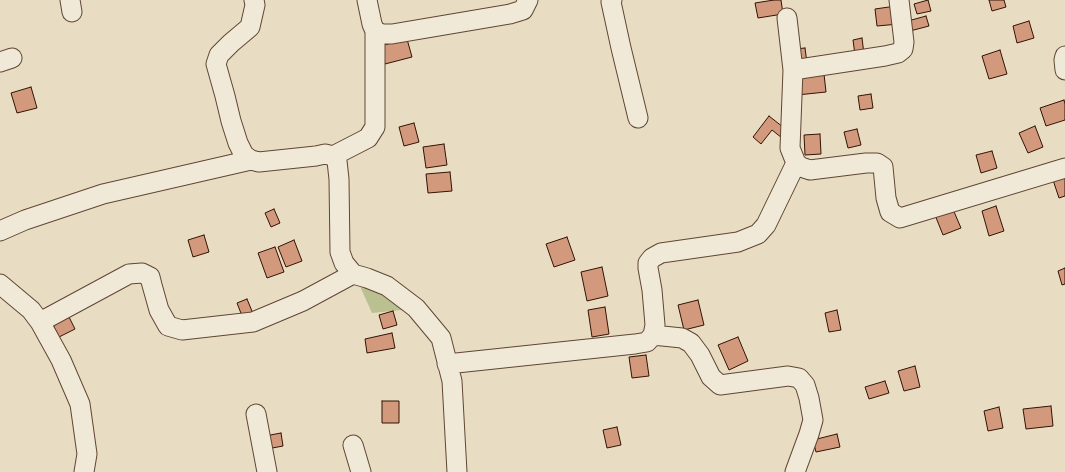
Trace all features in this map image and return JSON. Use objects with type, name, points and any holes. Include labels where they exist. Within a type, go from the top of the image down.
[{"type":"street","points":[[254,0],[255,5],[250,28],[219,55],[216,64],[238,143],[244,155],[251,160],[259,162],[325,154],[333,156],[337,161],[339,179],[340,252],[344,263],[352,274],[387,286],[416,308],[441,338],[452,381],[457,472]]},
{"type":"street","points":[[333,156],[368,138],[375,127],[375,31],[367,0]]},
{"type":"street","points":[[375,31],[382,34],[392,34],[510,14],[523,10],[528,0]]},
{"type":"street","points":[[612,0],[611,2],[621,48],[638,118]]},
{"type":"street","points":[[793,70],[898,53],[903,49],[904,42],[899,0]]},
{"type":"street","points":[[787,18],[793,70],[790,148],[796,163],[801,167],[810,170],[877,163],[883,167],[886,198],[890,212],[900,218],[1065,168]]},
{"type":"street","points":[[1065,56],[1065,70]]},
{"type":"street","points":[[0,231],[25,220],[104,194],[251,160]]},
{"type":"street","points":[[447,364],[647,342],[653,335],[655,326],[652,290],[648,268],[648,263],[652,258],[661,253],[738,242],[758,234],[766,226],[796,163]]},
{"type":"street","points":[[40,322],[129,274],[142,273],[150,277],[159,310],[168,326],[182,330],[253,322],[303,301],[352,274]]},
{"type":"street","points":[[0,284],[31,310],[40,322],[61,360],[80,404],[87,454],[84,472]]},
{"type":"street","points":[[653,335],[682,338],[691,343],[700,355],[711,377],[720,385],[788,376],[799,378],[805,384],[813,420],[795,472]]},
{"type":"street","points":[[256,414],[267,472]]},
{"type":"street","points":[[353,445],[361,472]]},
{"type":"green space","points":[[367,278],[412,309],[372,313],[359,284]]},
{"type":"building","points":[[781,0],[783,14],[758,18],[755,3]]},
{"type":"building","points":[[928,0],[931,11],[917,14],[914,4]]},
{"type":"building","points":[[989,0],[1004,0],[1006,7],[992,11]]},
{"type":"building","points":[[896,6],[899,24],[877,26],[875,9]]},
{"type":"building","points":[[926,16],[929,26],[910,31],[908,21]]},
{"type":"building","points":[[1029,21],[1034,38],[1017,43],[1013,26]]},
{"type":"building","points":[[862,38],[864,54],[855,55],[853,40]]},
{"type":"building","points":[[407,39],[412,57],[385,64],[380,46]]},
{"type":"building","points":[[805,48],[807,63],[798,64],[795,49]]},
{"type":"building","points":[[1000,50],[1007,74],[989,79],[982,56]]},
{"type":"building","points":[[824,74],[826,92],[797,95],[795,78]]},
{"type":"building","points":[[31,87],[37,108],[17,113],[11,93]]},
{"type":"building","points":[[871,94],[873,108],[860,110],[858,96]]},
{"type":"building","points":[[1064,100],[1065,120],[1046,126],[1040,108]]},
{"type":"building","points":[[769,116],[788,131],[782,138],[772,130],[761,144],[753,137]]},
{"type":"building","points":[[414,123],[419,142],[404,146],[399,127]]},
{"type":"building","points":[[1035,126],[1043,147],[1028,153],[1019,133]]},
{"type":"building","points":[[857,129],[861,145],[848,148],[844,132]]},
{"type":"building","points":[[820,134],[821,154],[805,155],[804,135]]},
{"type":"building","points":[[444,144],[447,165],[426,168],[423,147]]},
{"type":"building","points":[[992,151],[997,168],[981,173],[976,155]]},
{"type":"building","points":[[450,172],[452,191],[428,193],[426,174]]},
{"type":"building","points":[[1065,173],[1065,196],[1059,198],[1052,177]]},
{"type":"building","points":[[996,206],[1004,231],[989,236],[982,211]]},
{"type":"building","points":[[952,207],[961,228],[943,235],[935,215]]},
{"type":"building","points":[[274,209],[280,223],[271,227],[265,213]]},
{"type":"building","points":[[204,235],[209,252],[193,257],[188,240]]},
{"type":"building","points":[[567,237],[575,260],[554,267],[546,244]]},
{"type":"building","points":[[294,240],[302,261],[286,267],[278,247]]},
{"type":"building","points":[[275,247],[284,272],[267,278],[258,253]]},
{"type":"building","points":[[602,267],[608,296],[587,301],[581,272]]},
{"type":"building","points":[[1065,268],[1065,284],[1062,285],[1058,271]]},
{"type":"building","points":[[247,299],[254,316],[244,321],[237,303]]},
{"type":"building","points":[[698,300],[704,325],[684,330],[678,305]]},
{"type":"building","points":[[605,307],[609,334],[592,337],[588,310]]},
{"type":"building","points":[[837,310],[841,330],[829,332],[825,313]]},
{"type":"building","points":[[393,311],[397,325],[383,329],[379,315]]},
{"type":"building","points":[[67,313],[75,329],[59,337],[51,321]]},
{"type":"building","points":[[392,333],[395,348],[367,353],[365,339]]},
{"type":"building","points":[[738,337],[748,361],[729,370],[718,345]]},
{"type":"building","points":[[646,355],[649,376],[632,378],[629,357]]},
{"type":"building","points":[[915,366],[920,387],[904,391],[898,371]]},
{"type":"building","points":[[885,381],[889,393],[869,399],[865,387]]},
{"type":"building","points":[[382,401],[399,401],[399,423],[382,423]]},
{"type":"building","points":[[1051,406],[1053,426],[1026,429],[1023,409]]},
{"type":"building","points":[[999,407],[1003,428],[988,431],[984,411]]},
{"type":"building","points":[[617,427],[621,445],[607,448],[603,430]]},
{"type":"building","points":[[281,433],[283,446],[267,449],[265,436]]},
{"type":"building","points":[[837,434],[840,447],[816,452],[813,440]]}]
